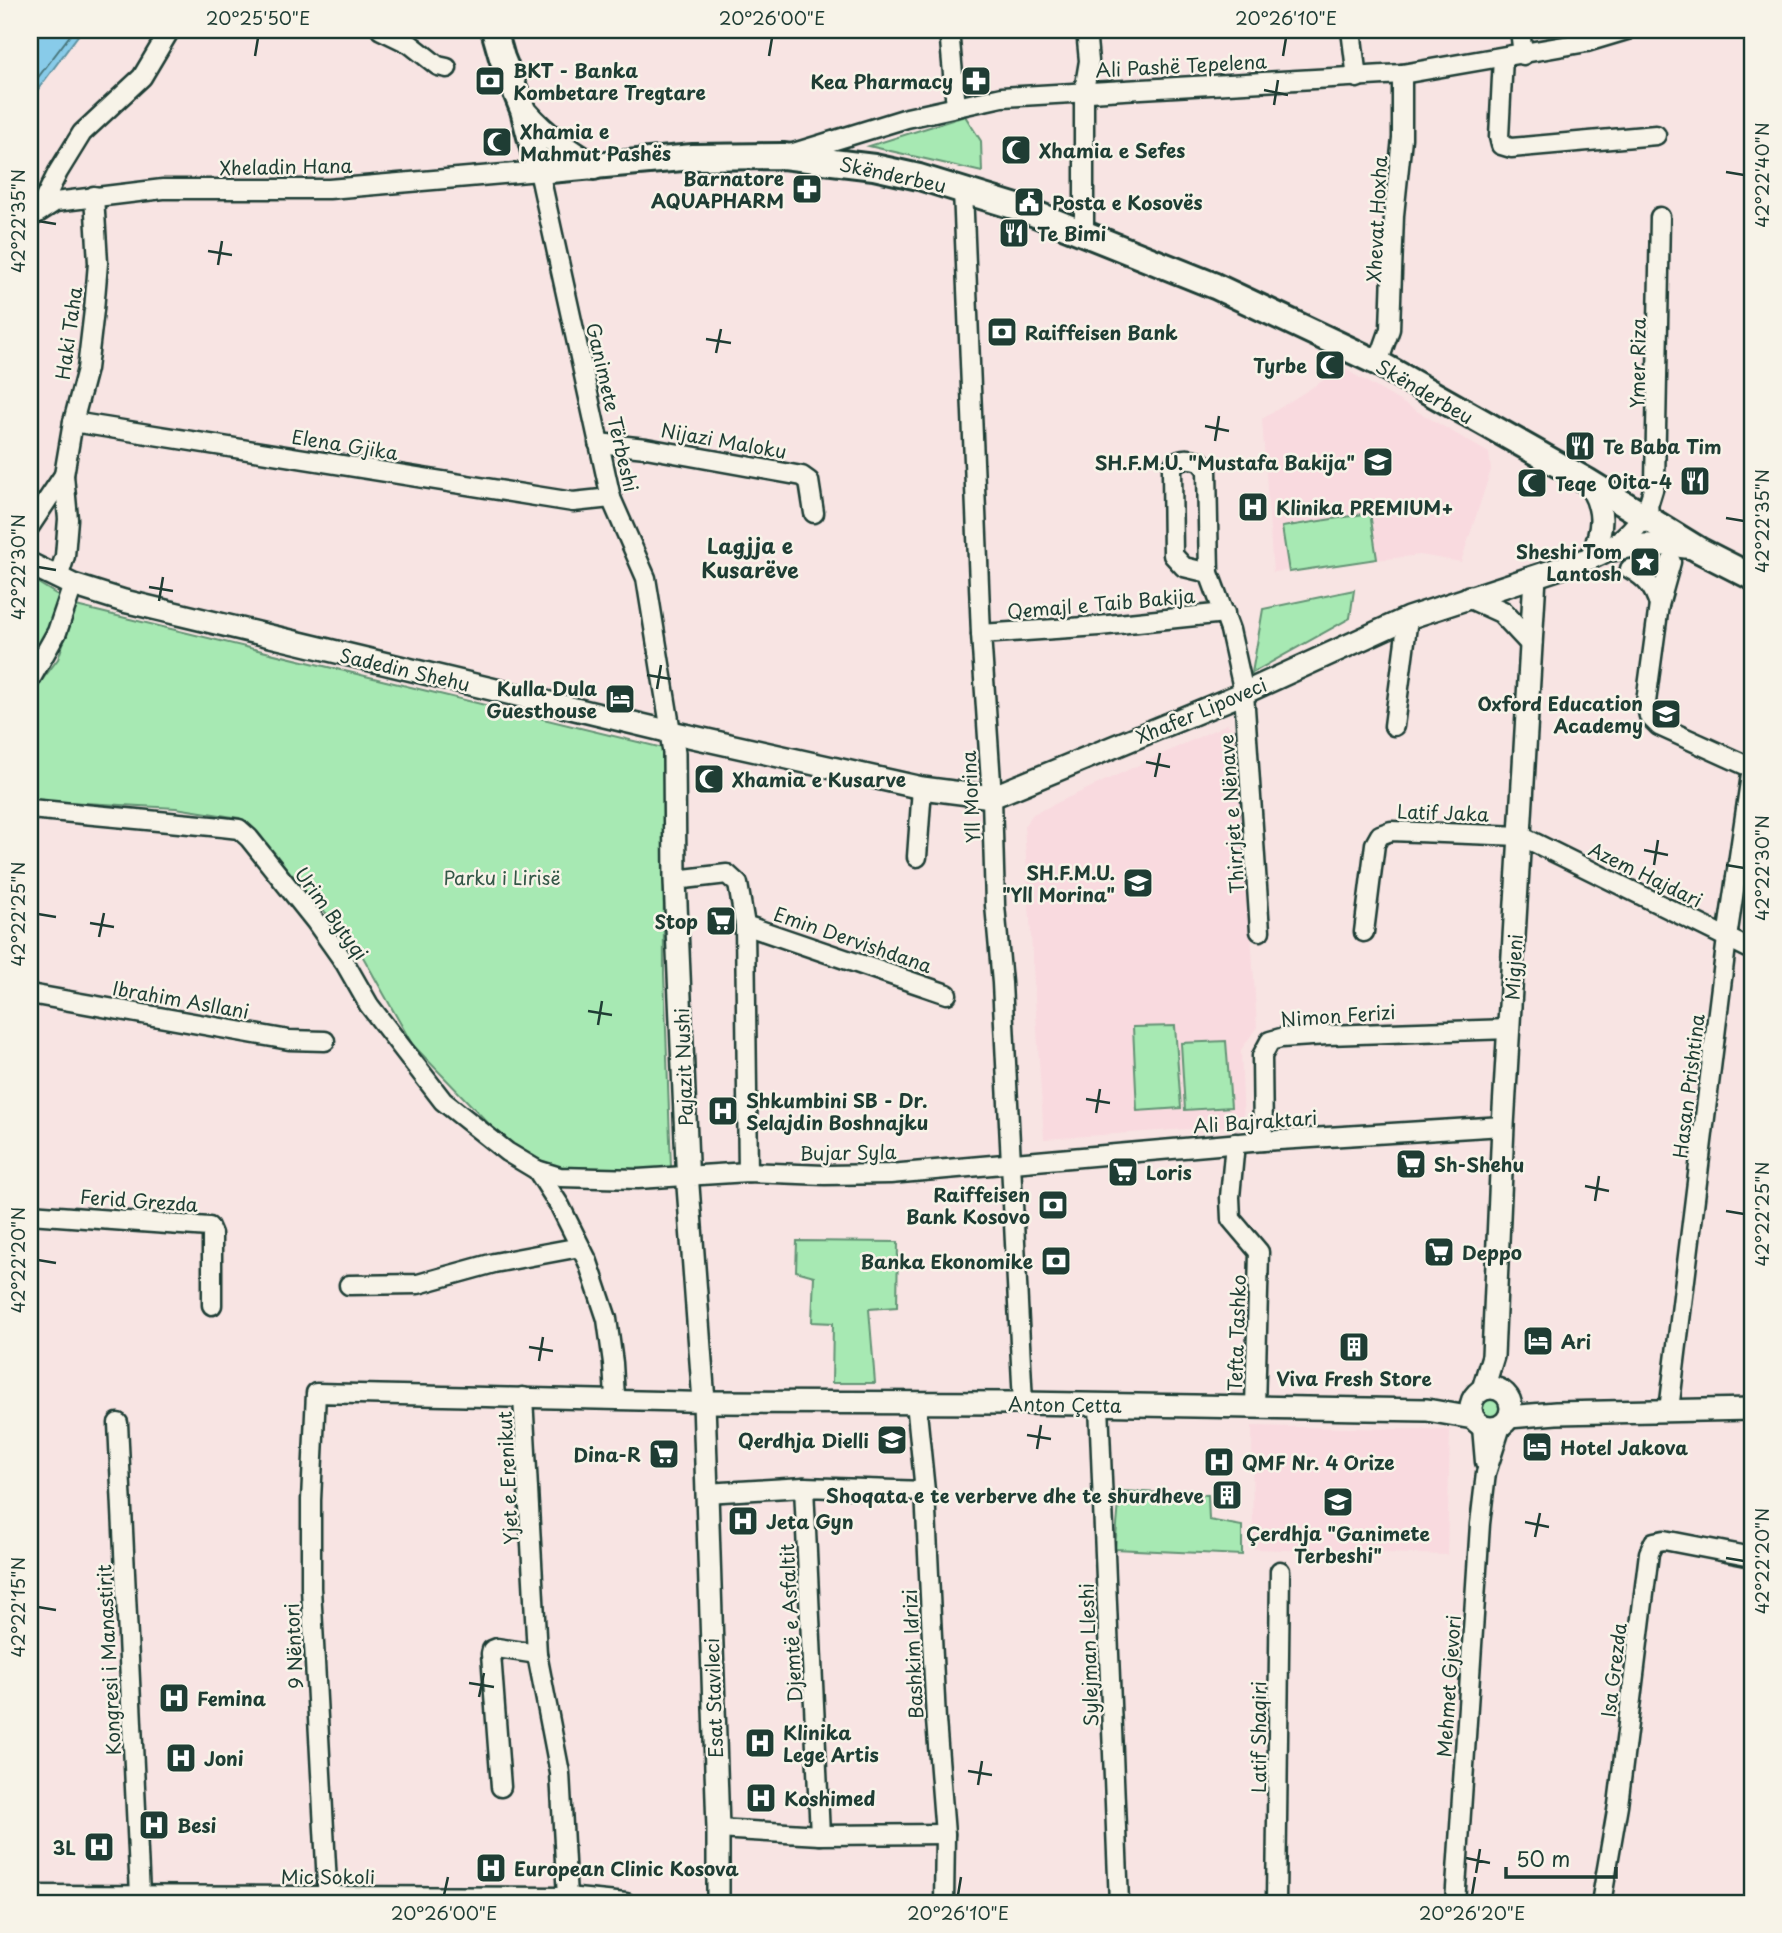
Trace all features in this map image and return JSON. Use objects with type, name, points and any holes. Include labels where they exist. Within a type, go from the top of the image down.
[{"type":"main road","points":[[494,30],[523,110],[539,171]]},
{"type":"main road","points":[[523,110],[541,132],[594,167]]},
{"type":"main road","name":"Skënderbeu","points":[[539,171],[693,157],[781,156],[874,167],[1023,209],[1215,286],[1302,326],[1378,363],[1645,513],[1752,561]]},
{"type":"main road","name":"Skënderbeu","points":[[1645,513],[1699,550],[1752,577]]},
{"type":"street","points":[[32,212],[82,133],[142,77],[170,30]]},
{"type":"street","points":[[381,30],[410,44],[438,66],[447,68]]},
{"type":"street","points":[[949,30],[956,107]]},
{"type":"street","points":[[1084,233],[1084,91],[1089,61],[1086,30]]},
{"type":"street","points":[[1350,30],[1357,78]]},
{"type":"street","points":[[1520,30],[1523,55]]},
{"type":"street","name":"Ali Pashë Tepelena","points":[[781,156],[883,125],[1002,97],[1402,74],[1523,55],[1587,42],[1627,30]]},
{"type":"street","points":[[1503,57],[1499,137],[1502,145],[1511,148],[1656,135]]},
{"type":"street","name":"Xhevat Hoxha","points":[[1378,363],[1391,329],[1394,215],[1402,138],[1402,74]]},
{"type":"street","name":"Xheladin Hana","points":[[32,212],[55,202],[163,189],[329,189],[539,171]]},
{"type":"street","name":"Ganimete Tërbeshi","points":[[539,171],[611,498],[646,578],[671,732]]},
{"type":"street","name":"Yll Morina","points":[[963,190],[981,634],[1023,1403]]},
{"type":"street","name":"Haki Taha","points":[[30,680],[57,632],[66,582],[64,475],[73,422],[87,369],[99,264],[94,196]]},
{"type":"street","name":"Ymer Riza","points":[[1645,513],[1655,483],[1661,217]]},
{"type":"street","name":"Elena Gjika","points":[[73,422],[573,502],[611,498]]},
{"type":"street","name":"Nijazi Maloku","points":[[598,443],[646,448],[802,476],[809,481],[814,513]]},
{"type":"street","points":[[1179,460],[1200,461],[1206,467],[1209,573],[1184,567],[1173,555],[1172,470],[1175,462],[1179,460]]},
{"type":"street","name":"Haki Taha","points":[[30,526],[64,475]]},
{"type":"street","points":[[1587,481],[1597,496],[1600,508],[1599,555],[1629,546],[1659,543],[1699,550]]},
{"type":"street","name":"Xhafer Lipoveci","points":[[992,797],[1244,693],[1408,618],[1599,555],[1635,529],[1645,513]]},
{"type":"street","points":[[1671,562],[1659,605],[1646,702],[1649,716],[1659,726],[1752,768]]},
{"type":"street","name":"Sadedin Shehu","points":[[30,564],[66,582],[124,601],[671,732],[922,788],[992,797]]},
{"type":"street","points":[[1630,569],[1643,576],[1650,584],[1659,605]]},
{"type":"street","name":"Thirrjet e Nënave","points":[[1209,573],[1225,613],[1244,693],[1260,931]]},
{"type":"street","name":"Migjeni","points":[[1492,1409],[1503,1126],[1535,578]]},
{"type":"street","points":[[1469,597],[1502,612],[1531,643]]},
{"type":"street","name":"Qemajl e Taib Bakija","points":[[981,634],[1225,613]]},
{"type":"street","points":[[1394,726],[1408,618]]},
{"type":"street","name":"Pajazit Nushi","points":[[671,732],[674,753],[675,880],[688,1177],[704,1402]]},
{"type":"street","name":"Hasan Prishtina","points":[[1669,1410],[1727,938],[1752,768]]},
{"type":"street","points":[[917,857],[922,788]]},
{"type":"street","name":"Urim Bytyqi","points":[[30,808],[239,830],[249,838],[316,922],[345,963],[369,1005],[443,1101],[507,1152],[537,1170],[560,1177],[688,1177]]},
{"type":"street","name":"Latif Jaka","points":[[1364,932],[1375,844],[1380,835],[1391,831],[1521,836]]},
{"type":"street","name":"Azem Hajdari","points":[[1521,836],[1752,950]]},
{"type":"street","name":"Emin Dervishdana","points":[[675,880],[722,874],[731,877],[738,884],[745,925],[748,1172]]},
{"type":"street","name":"Emin Dervishdana","points":[[745,925],[947,994]]},
{"type":"street","name":"Ibrahim Asllani","points":[[30,994],[289,1040],[325,1041]]},
{"type":"street","name":"Nimon Ferizi","points":[[1263,1141],[1262,1056],[1270,1041],[1327,1035],[1510,1029]]},
{"type":"street","name":"Ali Bajraktari","points":[[1009,1162],[1235,1143],[1503,1126]]},
{"type":"street","name":"Tefta Tashko","points":[[1235,1143],[1230,1196],[1231,1219],[1259,1252],[1255,1408]]},
{"type":"street","name":"Bujar Syla","points":[[688,1177],[748,1172],[890,1174],[1009,1162]]},
{"type":"street","name":"Urim Bytyqi","points":[[537,1170],[560,1206],[588,1262],[607,1319],[615,1398]]},
{"type":"street","name":"Ferid Grezda","points":[[30,1214],[209,1227],[212,1234],[212,1305]]},
{"type":"street","points":[[349,1285],[418,1284],[494,1263],[580,1247]]},
{"type":"street","name":"9 Nëntori","points":[[328,1900],[311,1588],[311,1500],[316,1393],[523,1397]]},
{"type":"street","name":"Yjet e Erenikut","points":[[566,1896],[560,1773],[537,1654],[523,1397],[704,1402]]},
{"type":"street","name":"Anton Çetta","points":[[704,1402],[1492,1409],[1556,1413],[1752,1409]]},
{"type":"street","name":"Esat Stavileci","points":[[704,1402],[718,1903]]},
{"type":"street","name":"Bashkim Idrizi","points":[[916,1402],[925,1491],[936,1720],[945,1834],[944,1903]]},
{"type":"street","name":"Sylejman Lleshi","points":[[1099,1405],[1119,1903]]},
{"type":"street","name":"Mehmet Gjevori","points":[[1455,1903],[1480,1524],[1492,1409]]},
{"type":"street","name":"Kongresi i Manastirit","points":[[118,1423],[140,1895]]},
{"type":"street","points":[[706,1493],[804,1487],[925,1491]]},
{"type":"street","name":"Djemtë e Asfaltit","points":[[804,1487],[820,1835]]},
{"type":"street","name":"Isa Grezda","points":[[1601,1903],[1607,1881],[1618,1804],[1649,1553],[1654,1542],[1664,1539],[1752,1557]]},
{"type":"street","name":"Latif Shaqiri","points":[[1276,1903],[1280,1571]]},
{"type":"street","points":[[500,1787],[492,1650],[497,1648],[537,1654]]},
{"type":"street","points":[[718,1829],[820,1835],[945,1834]]},
{"type":"street","name":"Mic Sokoli","points":[[30,1895],[328,1900],[566,1896],[626,1903]]},
{"type":"shaded area","name":"SH.F.M.U. \"Mustafa Bakija\"","points":[[1343,368],[1489,453],[1491,470],[1461,562],[1420,555],[1273,572],[1262,419]]},
{"type":"shaded area","name":"SH.F.M.U. \"Yll Morina\"","points":[[1227,724],[1238,732],[1257,1027],[1241,1050],[1244,1125],[1044,1139],[1024,826],[1033,814]]},
{"type":"shaded area","points":[[1252,1426],[1450,1430],[1447,1555],[1253,1549]]},
{"type":"green space","points":[[965,116],[981,141],[982,172],[869,146]]},
{"type":"green space","points":[[1370,513],[1377,559],[1289,572],[1282,527]]},
{"type":"green space","points":[[30,578],[59,596],[48,632],[30,663]]},
{"type":"green space","points":[[1354,590],[1350,618],[1252,673],[1263,609]]},
{"type":"green space","name":"Parku i Lirisë","points":[[76,606],[663,748],[664,974],[671,1167],[597,1178],[519,1155],[412,1044],[358,948],[239,818],[176,808],[30,800],[30,696],[58,659]]},
{"type":"green space","points":[[1175,1026],[1181,1108],[1137,1111],[1133,1027]]},
{"type":"green space","points":[[1226,1041],[1231,1107],[1185,1110],[1181,1043]]},
{"type":"green space","points":[[797,1241],[898,1242],[897,1307],[869,1309],[875,1383],[832,1383],[833,1323],[812,1322],[814,1276],[796,1271]]},
{"type":"green space","points":[[1490,1396],[1499,1399],[1502,1408],[1499,1417],[1490,1420],[1481,1417],[1478,1408],[1481,1399]]},
{"type":"green space","points":[[1120,1491],[1208,1495],[1209,1520],[1242,1526],[1242,1555],[1115,1549]]},
{"type":"water","points":[[36,30],[82,30],[30,100],[30,38]]},
{"type":"place","name":"BKT - Banka Kombetare Tregtare","points":[[490,81]]},
{"type":"place","name":"Kea Pharmacy","points":[[976,81]]},
{"type":"place","name":"Xhamia e Mahmut Pashës","points":[[497,142]]},
{"type":"place","name":"Xhamia e Sefes","points":[[1016,150]]},
{"type":"place","name":"Barnatore AQUAPHARM","points":[[807,189]]},
{"type":"place","name":"Posta e Kosovës","points":[[1029,202]]},
{"type":"place","name":"Te Bimi","points":[[1014,233]]},
{"type":"place","name":"Raiffeisen Bank","points":[[1002,332]]},
{"type":"place","name":"Tyrbe","points":[[1330,365]]},
{"type":"place","name":"Te Baba Tim","points":[[1580,446]]},
{"type":"place","name":"SH.F.M.U. \"Mustafa Bakija\"","points":[[1378,462]]},
{"type":"place","name":"Oita-4","points":[[1695,481]]},
{"type":"place","name":"Teqe","points":[[1532,483]]},
{"type":"place","name":"Klinika PREMIUM+","points":[[1253,507]]},
{"type":"place","name":"Sheshi Tom Lantosh","points":[[1645,562]]},
{"type":"place","name":"Kulla Dula Guesthouse","points":[[620,699]]},
{"type":"place","name":"Oxford Education Academy","points":[[1666,714]]},
{"type":"place","name":"Xhamia e Kusarve","points":[[709,779]]},
{"type":"place","name":"SH.F.M.U. \"Yll Morina\"","points":[[1138,883]]},
{"type":"place","name":"Stop","points":[[721,921]]},
{"type":"place","name":"Shkumbini SB - Dr. Selajdin Boshnajku","points":[[723,1111]]},
{"type":"place","name":"Sh-Shehu","points":[[1411,1164]]},
{"type":"place","name":"Loris","points":[[1123,1172]]},
{"type":"place","name":"Raiffeisen Bank Kosovo","points":[[1053,1205]]},
{"type":"place","name":"Deppo","points":[[1439,1252]]},
{"type":"place","name":"Banka Ekonomike","points":[[1056,1261]]},
{"type":"place","name":"Ari","points":[[1538,1341]]},
{"type":"place","name":"Viva Fresh Store","points":[[1354,1347]]},
{"type":"place","name":"Qerdhja Dielli","points":[[892,1440]]},
{"type":"place","name":"Hotel Jakova","points":[[1537,1447]]},
{"type":"place","name":"Dina-R","points":[[664,1454]]},
{"type":"place","name":"QMF Nr. 4 Orize","points":[[1219,1462]]},
{"type":"place","name":"Shoqata e te verberve dhe te shurdheve","points":[[1227,1495]]},
{"type":"place","name":"Çerdhja \"Ganimete Terbeshi\"","points":[[1338,1502]]},
{"type":"place","name":"Jeta Gyn","points":[[743,1521]]},
{"type":"place","name":"Femina","points":[[174,1698]]},
{"type":"place","name":"Klinika Lege Artis","points":[[760,1743]]},
{"type":"place","name":"Joni","points":[[181,1758]]},
{"type":"place","name":"Koshimed","points":[[761,1798]]},
{"type":"place","name":"Besi","points":[[154,1825]]},
{"type":"place","name":"3L","points":[[99,1847]]},
{"type":"place","name":"European Clinic Kosova","points":[[491,1868]]},
{"type":"district","name":"Lagjja e Kusarëve","points":[[750,557]]}]
